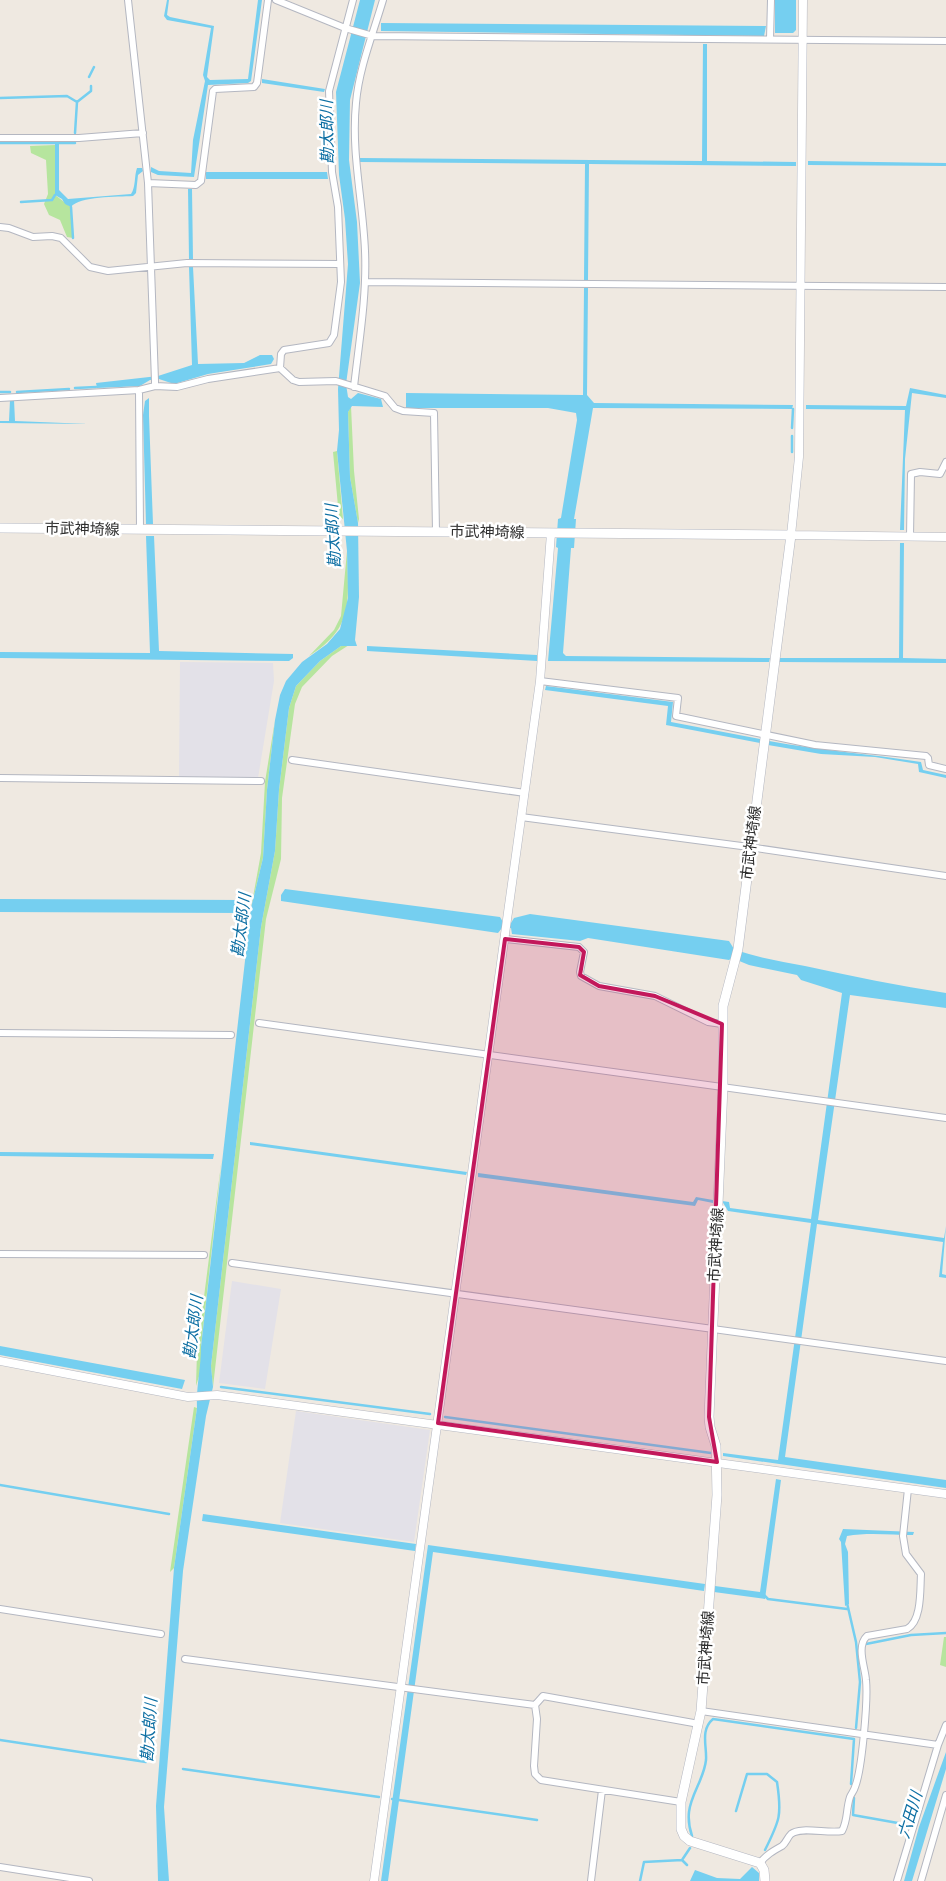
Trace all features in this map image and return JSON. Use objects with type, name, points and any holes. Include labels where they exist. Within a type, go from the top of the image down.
[{"type":"main road","name":"市武神埼線","points":[[0,528],[791,535],[749,847],[738,949],[724,998],[722,1024],[723,1086],[709,1417],[718,1462],[701,1711],[681,1802],[681,1829],[684,1836],[690,1841],[760,1863]]},
{"type":"main road","points":[[760,1863],[764,1870],[765,1881]]},
{"type":"street","points":[[128,0],[148,182],[154,380]]},
{"type":"street","points":[[148,182],[196,185],[201,181],[205,134],[213,92],[215,89],[254,87],[257,83],[268,0]]},
{"type":"street","points":[[276,0],[345,28],[373,36],[770,33],[803,39],[946,41]]},
{"type":"street","points":[[280,368],[281,354],[284,350],[333,341],[341,282],[329,91],[353,0]]},
{"type":"street","points":[[351,386],[366,282],[362,212],[356,172],[355,111],[359,83],[383,0]]},
{"type":"street","points":[[770,33],[771,0]]},
{"type":"street","points":[[803,0],[799,457],[791,535],[946,537]]},
{"type":"street","points":[[0,138],[79,138],[142,133]]},
{"type":"street","points":[[0,227],[9,228],[33,237],[52,236],[61,238],[74,254],[95,269],[108,271],[187,263],[340,264]]},
{"type":"street","points":[[366,282],[946,287]]},
{"type":"street","points":[[154,380],[177,387],[208,379],[280,368]]},
{"type":"street","points":[[280,368],[293,380],[299,382],[336,381],[384,396],[394,408],[403,412],[434,413],[436,532]]},
{"type":"street","points":[[0,398],[139,390],[154,380]]},
{"type":"street","points":[[139,390],[140,529]]},
{"type":"street","points":[[910,537],[911,474],[920,472],[940,474],[946,462]]},
{"type":"street","points":[[374,1881],[403,1686],[488,1054],[506,939],[540,681],[553,533]]},
{"type":"street","points":[[540,681],[678,698],[676,716],[815,745],[926,756],[929,765],[946,770]]},
{"type":"street","points":[[292,760],[525,793]]},
{"type":"street","points":[[0,778],[261,780]]},
{"type":"street","points":[[521,817],[749,847],[946,876]]},
{"type":"street","points":[[506,939],[579,947],[584,952],[580,972],[582,976],[599,986],[655,996],[708,1022],[722,1024]]},
{"type":"street","points":[[258,1023],[946,1118]]},
{"type":"street","points":[[0,1032],[232,1035]]},
{"type":"street","points":[[0,1254],[204,1255]]},
{"type":"street","points":[[232,1263],[946,1362]]},
{"type":"street","points":[[0,1361],[191,1397],[217,1395],[438,1423],[946,1494]]},
{"type":"street","points":[[760,1863],[765,1856],[785,1844],[791,1834],[798,1830],[833,1833],[842,1831],[846,1823],[850,1797],[857,1778],[863,1733],[866,1681],[862,1650],[863,1640],[867,1636],[907,1629],[913,1626],[916,1619],[921,1574],[906,1554],[902,1533],[908,1489]]},
{"type":"street","points":[[0,1609],[161,1634]]},
{"type":"street","points":[[185,1659],[535,1704]]},
{"type":"street","points":[[535,1704],[543,1696],[699,1724]]},
{"type":"street","points":[[535,1704],[537,1719],[535,1774],[541,1780],[681,1802]]},
{"type":"street","points":[[701,1711],[938,1745]]},
{"type":"street","points":[[897,1881],[938,1745],[946,1725]]},
{"type":"street","points":[[590,1881],[602,1790]]},
{"type":"street","points":[[921,1881],[946,1795]]},
{"type":"street","points":[[0,1867],[89,1881]]},
{"type":"highlighted area","points":[[505,939],[579,947],[584,952],[580,975],[599,986],[655,996],[722,1024],[709,1417],[717,1462],[438,1423]]},
{"type":"shaded area","points":[[180,662],[273,663],[274,681],[258,778],[179,777]]},
{"type":"shaded area","points":[[232,1281],[281,1289],[265,1389],[219,1383]]},
{"type":"shaded area","points":[[296,1411],[430,1430],[414,1542],[280,1523]]},
{"type":"green space","points":[[55,145],[55,195],[71,207],[73,238],[67,237],[60,220],[49,215],[44,204],[48,194],[46,160],[31,153],[30,146]]},
{"type":"green space","points":[[351,406],[358,523],[350,477],[348,412]]},
{"type":"green space","points":[[337,451],[343,519],[339,517],[333,452]]},
{"type":"green space","points":[[347,551],[348,599],[342,623],[324,645],[309,656],[334,630],[341,616]]},
{"type":"green space","points":[[349,645],[332,656],[302,687],[295,704],[282,798],[281,859],[266,919],[213,1387],[211,1366],[261,927],[275,851],[279,790],[289,708],[296,686],[320,661],[341,646]]},
{"type":"green space","points":[[275,720],[267,790],[263,858],[251,908],[261,853],[265,782]]},
{"type":"green space","points":[[222,1157],[201,1347],[201,1370],[196,1386],[197,1351]]},
{"type":"green space","points":[[194,1407],[197,1408],[174,1568],[170,1572]]},
{"type":"green space","points":[[944,1637],[946,1637],[946,1667],[940,1665]]},
{"type":"water","points":[[167,0],[169,0],[167,15],[170,17],[214,26],[207,77],[210,80],[248,79],[258,0],[262,0],[251,81],[248,83],[208,85],[194,177],[158,175],[151,172],[151,167],[159,171],[191,173],[193,140],[205,81],[203,75],[211,28],[167,20],[164,16]]},
{"type":"water","points":[[360,0],[375,0],[350,100],[349,160],[357,222],[360,283],[346,384],[348,397],[351,399],[358,393],[381,399],[383,407],[352,406],[348,412],[350,477],[358,523],[359,597],[355,640],[357,646],[341,646],[320,661],[296,686],[289,708],[279,790],[275,851],[261,927],[211,1366],[213,1387],[206,1416],[183,1571],[164,1807],[169,1881],[158,1881],[156,1806],[174,1568],[197,1408],[201,1347],[251,908],[263,858],[267,790],[275,720],[280,695],[286,681],[302,662],[327,644],[340,629],[348,598],[347,551],[337,451],[339,430],[338,389],[348,264],[345,219],[339,175],[336,92]]},
{"type":"water","points":[[775,0],[796,0],[796,30],[793,33],[775,33]]},
{"type":"water","points":[[381,23],[766,26],[764,36],[381,31]]},
{"type":"water","points":[[703,44],[707,44],[707,161],[796,162],[796,166],[589,164],[588,280],[584,280],[585,164],[360,162],[360,158],[702,161]]},
{"type":"water","points":[[262,79],[325,89],[324,92],[262,83]]},
{"type":"water","points":[[55,142],[59,142],[59,190],[68,199],[131,194],[134,188],[137,168],[142,168],[143,171],[138,175],[136,193],[133,196],[90,199],[75,203],[71,207],[65,204],[62,199],[55,195]]},
{"type":"water","points":[[808,161],[946,163],[946,166],[808,165]]},
{"type":"water","points":[[206,172],[327,172],[328,179],[206,179]]},
{"type":"water","points":[[188,189],[192,189],[193,259],[189,259]]},
{"type":"water","points":[[189,267],[193,267],[198,364],[244,363],[260,355],[272,355],[274,359],[271,364],[208,374],[174,384],[159,379],[150,380],[140,386],[97,388],[96,383],[158,376],[192,365]]},
{"type":"water","points":[[584,288],[588,288],[587,395],[594,403],[793,405],[792,409],[593,408],[574,519],[576,519],[574,548],[571,548],[563,653],[566,656],[770,658],[769,662],[548,661],[558,548],[556,547],[558,519],[561,518],[577,420],[576,413],[548,408],[406,408],[406,393],[583,395]]},
{"type":"water","points":[[910,388],[946,395],[946,398],[912,393],[905,459],[904,530],[900,530],[905,410],[806,409],[806,405],[906,406]]},
{"type":"water","points":[[149,398],[153,524],[146,524],[143,415],[145,401]]},
{"type":"water","points":[[10,400],[14,400],[15,421],[89,424],[0,423],[0,421],[9,421]]},
{"type":"water","points":[[146,536],[154,536],[159,651],[293,654],[293,658],[289,661],[0,658],[0,652],[150,653]]},
{"type":"water","points":[[900,543],[904,543],[903,658],[946,659],[946,663],[779,662],[780,658],[899,658]]},
{"type":"water","points":[[367,646],[537,655],[537,661],[367,651]]},
{"type":"water","points":[[546,686],[673,702],[671,722],[760,739],[760,743],[666,725],[668,706],[545,690]]},
{"type":"water","points":[[769,741],[921,762],[923,770],[946,775],[946,778],[919,772],[918,764],[875,757],[821,754],[768,745]]},
{"type":"water","points":[[285,889],[500,917],[503,922],[511,923],[514,918],[530,914],[729,941],[734,949],[760,957],[876,981],[946,993],[946,1008],[850,995],[818,1220],[944,1238],[946,1226],[942,1274],[946,1275],[946,1278],[939,1277],[943,1242],[817,1224],[785,1457],[946,1480],[946,1488],[723,1456],[723,1453],[778,1460],[811,1223],[728,1211],[722,1201],[729,1202],[730,1208],[811,1219],[842,993],[801,980],[797,975],[749,965],[732,958],[729,960],[588,938],[580,941],[512,934],[511,928],[502,928],[498,933],[281,901],[281,895]]},
{"type":"water","points":[[0,899],[244,900],[242,913],[0,912]]},
{"type":"water","points":[[250,1142],[467,1172],[466,1175],[250,1145]]},
{"type":"water","points":[[0,1152],[214,1154],[213,1159],[0,1156]]},
{"type":"water","points":[[478,1173],[693,1202],[696,1197],[713,1200],[713,1203],[698,1200],[695,1206],[478,1177]]},
{"type":"water","points":[[0,1346],[185,1380],[182,1389],[0,1355]]},
{"type":"water","points":[[776,1479],[781,1480],[765,1599],[714,1592],[715,1586],[760,1592]]},
{"type":"water","points":[[203,1514],[416,1544],[415,1551],[202,1521]]},
{"type":"water","points":[[843,1529],[914,1532],[913,1535],[872,1534],[847,1536],[845,1544],[848,1552],[849,1604],[845,1606],[841,1542],[839,1539]]},
{"type":"water","points":[[428,1545],[705,1584],[704,1591],[433,1552],[388,1881],[381,1881]]},
{"type":"water","points":[[946,1752],[946,1769],[912,1881],[904,1881],[919,1827]]},
{"type":"water","points":[[752,1867],[759,1873],[759,1881],[690,1881],[695,1870],[717,1878],[740,1879]]},
{"type":"waterway","points":[[89,77],[94,67]]},
{"type":"waterway","points":[[75,133],[77,102],[91,91],[91,86]]},
{"type":"waterway","points":[[0,98],[67,96],[77,102]]},
{"type":"waterway","points":[[0,143],[75,143]]},
{"type":"waterway","points":[[21,202],[52,200],[55,195]]},
{"type":"waterway","points":[[71,207],[73,238]]},
{"type":"waterway","points":[[75,388],[96,387]]},
{"type":"waterway","points":[[17,392],[69,389]]},
{"type":"waterway","points":[[0,392],[10,392]]},
{"type":"waterway","points":[[792,428],[793,409]]},
{"type":"waterway","points":[[792,436],[792,452]]},
{"type":"waterway","points":[[221,1387],[430,1414]]},
{"type":"waterway","points":[[445,1417],[711,1453]]},
{"type":"waterway","points":[[0,1485],[169,1514]]},
{"type":"waterway","points":[[763,1594],[768,1599],[847,1609]]},
{"type":"waterway","points":[[847,1603],[856,1642],[860,1682],[856,1728]]},
{"type":"waterway","points":[[866,1644],[911,1635],[946,1633]]},
{"type":"waterway","points":[[692,1836],[689,1824],[690,1805],[705,1767],[705,1733],[713,1719],[854,1739],[851,1784]]},
{"type":"waterway","name":"勘太郎川","points":[[0,1740],[146,1762]]},
{"type":"waterway","points":[[183,1769],[379,1797]]},
{"type":"waterway","points":[[736,1811],[747,1774],[767,1774],[777,1782],[779,1802],[777,1824],[765,1850]]},
{"type":"waterway","name":"六田川","points":[[854,1798],[853,1815],[909,1825]]},
{"type":"waterway","points":[[392,1799],[537,1820]]},
{"type":"waterway","points":[[640,1881],[644,1862],[682,1860],[690,1848]]},
{"type":"waterway","points":[[682,1860],[687,1865]]}]
